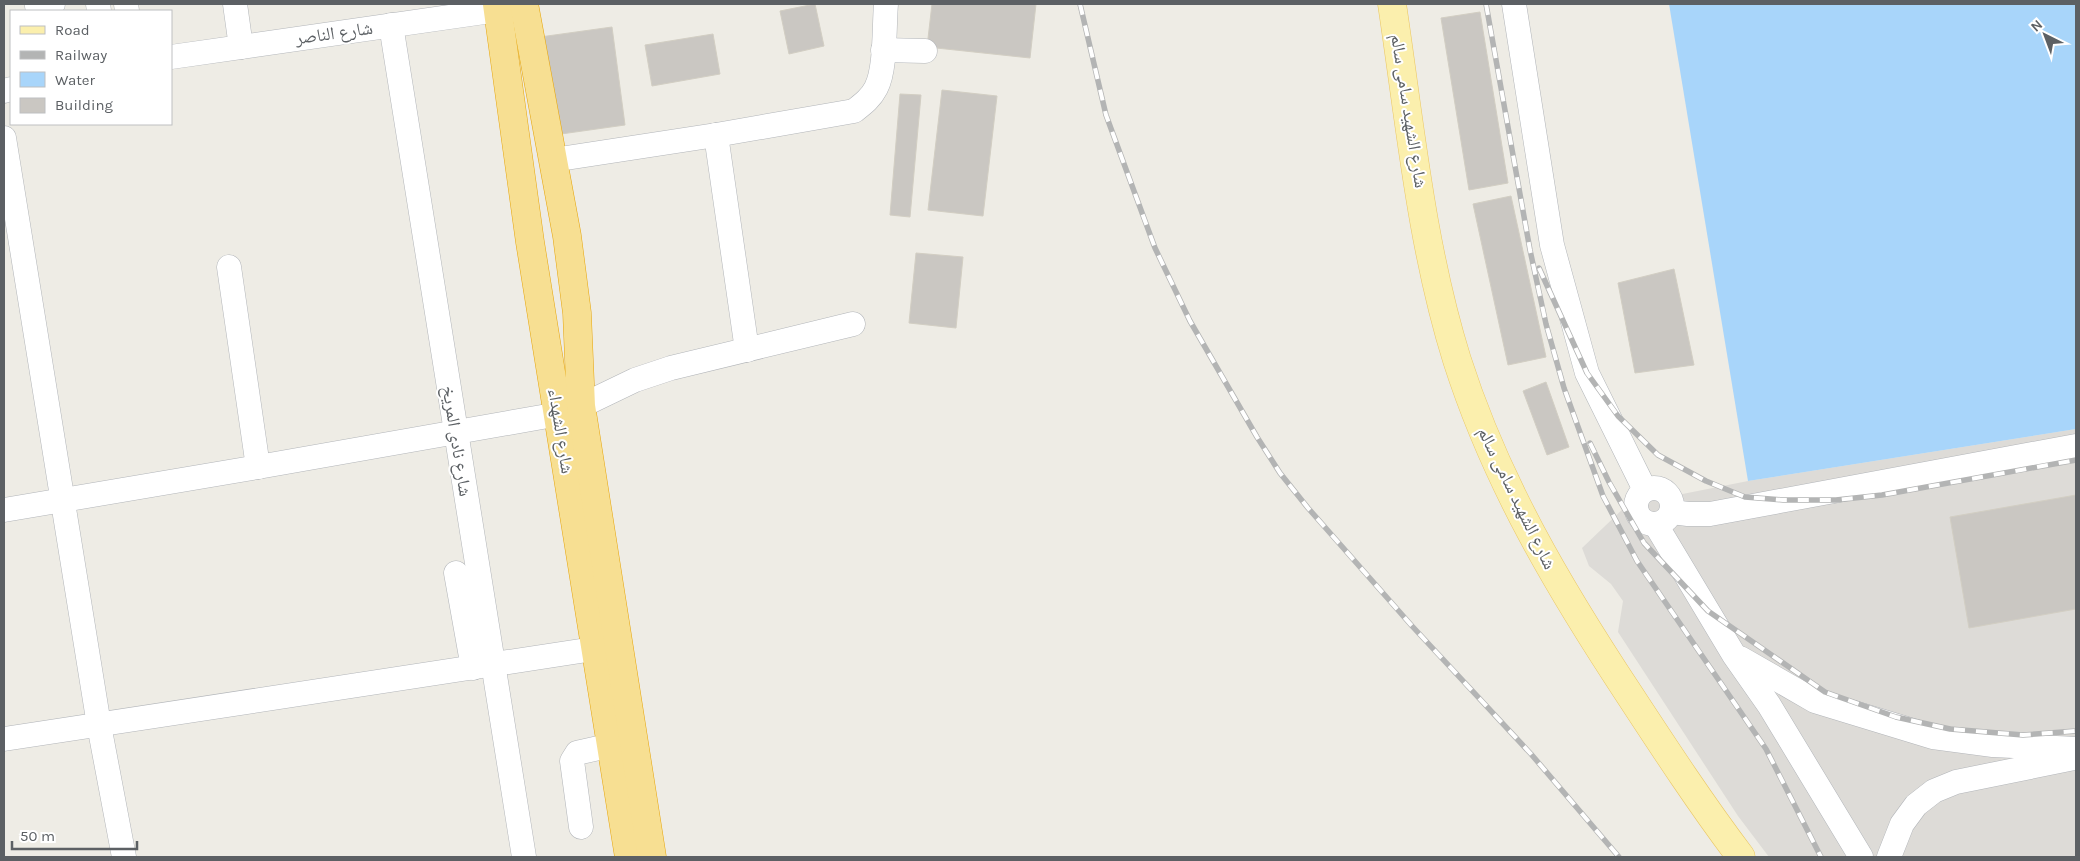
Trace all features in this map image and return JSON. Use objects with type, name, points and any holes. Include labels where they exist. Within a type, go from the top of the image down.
[{"type":"highway","name":"شارع الشهداء","points":[[528,4],[567,236],[577,313],[570,410]]},
{"type":"highway","name":"شارع الشهداء","points":[[497,7],[530,242],[543,316],[570,410],[608,647],[652,857]]},
{"type":"highway","points":[[530,242],[550,245],[559,242],[567,236]]},
{"type":"highway","points":[[543,316],[560,310],[577,313]]},
{"type":"highway","name":"شارع الشهداء","points":[[608,647],[612,745],[629,857]]},
{"type":"main road","name":"شارع الشهيد سامى سالم","points":[[1392,4],[1433,265],[1458,360],[1491,452],[1534,541],[1581,620],[1701,804],[1740,857]]},
{"type":"street","points":[[235,4],[241,47]]},
{"type":"street","points":[[553,160],[716,135],[854,111],[867,101],[876,89],[881,74],[886,4]]},
{"type":"street","points":[[1514,4],[1552,245],[1587,373],[1646,490],[1640,495],[1636,508],[1642,521],[1688,514],[1710,514],[2076,446]]},
{"type":"street","name":"شارع الناصر","points":[[172,57],[391,25],[497,7]]},
{"type":"street","name":"شارع نادى المريخ","points":[[391,25],[456,432],[483,666],[524,857]]},
{"type":"street","points":[[883,50],[926,51]]},
{"type":"street","points":[[716,135],[747,350]]},
{"type":"street","points":[[4,138],[99,725],[124,857]]},
{"type":"street","points":[[229,267],[258,468]]},
{"type":"street","points":[[4,510],[258,468],[570,410],[649,375],[853,324]]},
{"type":"street","points":[[1664,518],[1734,655],[1769,705],[1861,857]]},
{"type":"street","points":[[456,573],[483,666]]},
{"type":"street","points":[[4,739],[608,647]]},
{"type":"street","points":[[1734,655],[1814,701],[1933,737],[1993,745],[2076,749]]},
{"type":"street","points":[[581,827],[572,761],[578,753],[612,745]]},
{"type":"street","points":[[1889,857],[1902,824],[1916,805],[1934,791],[1956,782],[2076,757]]},
{"type":"shaded area","points":[[2076,429],[2076,857],[1769,857],[1738,816],[1618,632],[1623,601],[1611,584],[1589,566],[1582,548],[1627,505],[1748,481]]},
{"type":"water","points":[[1669,4],[2076,4],[2076,429],[1748,481]]},
{"type":"building","points":[[815,4],[824,46],[789,54],[780,11]]},
{"type":"building","points":[[932,4],[1036,4],[1030,58],[927,47]]},
{"type":"building","points":[[1480,12],[1508,183],[1469,190],[1441,18]]},
{"type":"building","points":[[612,27],[625,125],[554,135],[540,37]]},
{"type":"building","points":[[713,34],[720,74],[652,86],[645,45]]},
{"type":"building","points":[[942,90],[997,96],[983,216],[928,210]]},
{"type":"building","points":[[900,94],[921,95],[910,217],[890,215]]},
{"type":"building","points":[[1511,196],[1546,357],[1508,365],[1473,204]]},
{"type":"building","points":[[916,253],[963,257],[956,328],[909,323]]},
{"type":"building","points":[[1674,269],[1694,365],[1635,373],[1618,283]]},
{"type":"building","points":[[1546,382],[1569,447],[1547,455],[1523,391]]},
{"type":"building","points":[[2076,495],[2076,609],[1969,628],[1950,517]]},
{"type":"railway","points":[[1080,4],[1106,115],[1155,248],[1190,321],[1257,437],[1280,473],[1308,508],[1412,626],[1531,754],[1619,857]]},
{"type":"railway","points":[[1486,4],[1530,250],[1546,324],[1564,388],[1603,496],[1637,561],[1766,749],[1821,857]]},
{"type":"railway","points":[[1539,268],[1587,373],[1618,416],[1658,455],[1706,481],[1745,497],[1783,500],[1836,500],[1882,495],[2076,460]]},
{"type":"railway","points":[[1590,443],[1609,482],[1644,543],[1708,611],[1825,692],[1896,717],[1950,729],[2023,735],[2076,731]]}]
